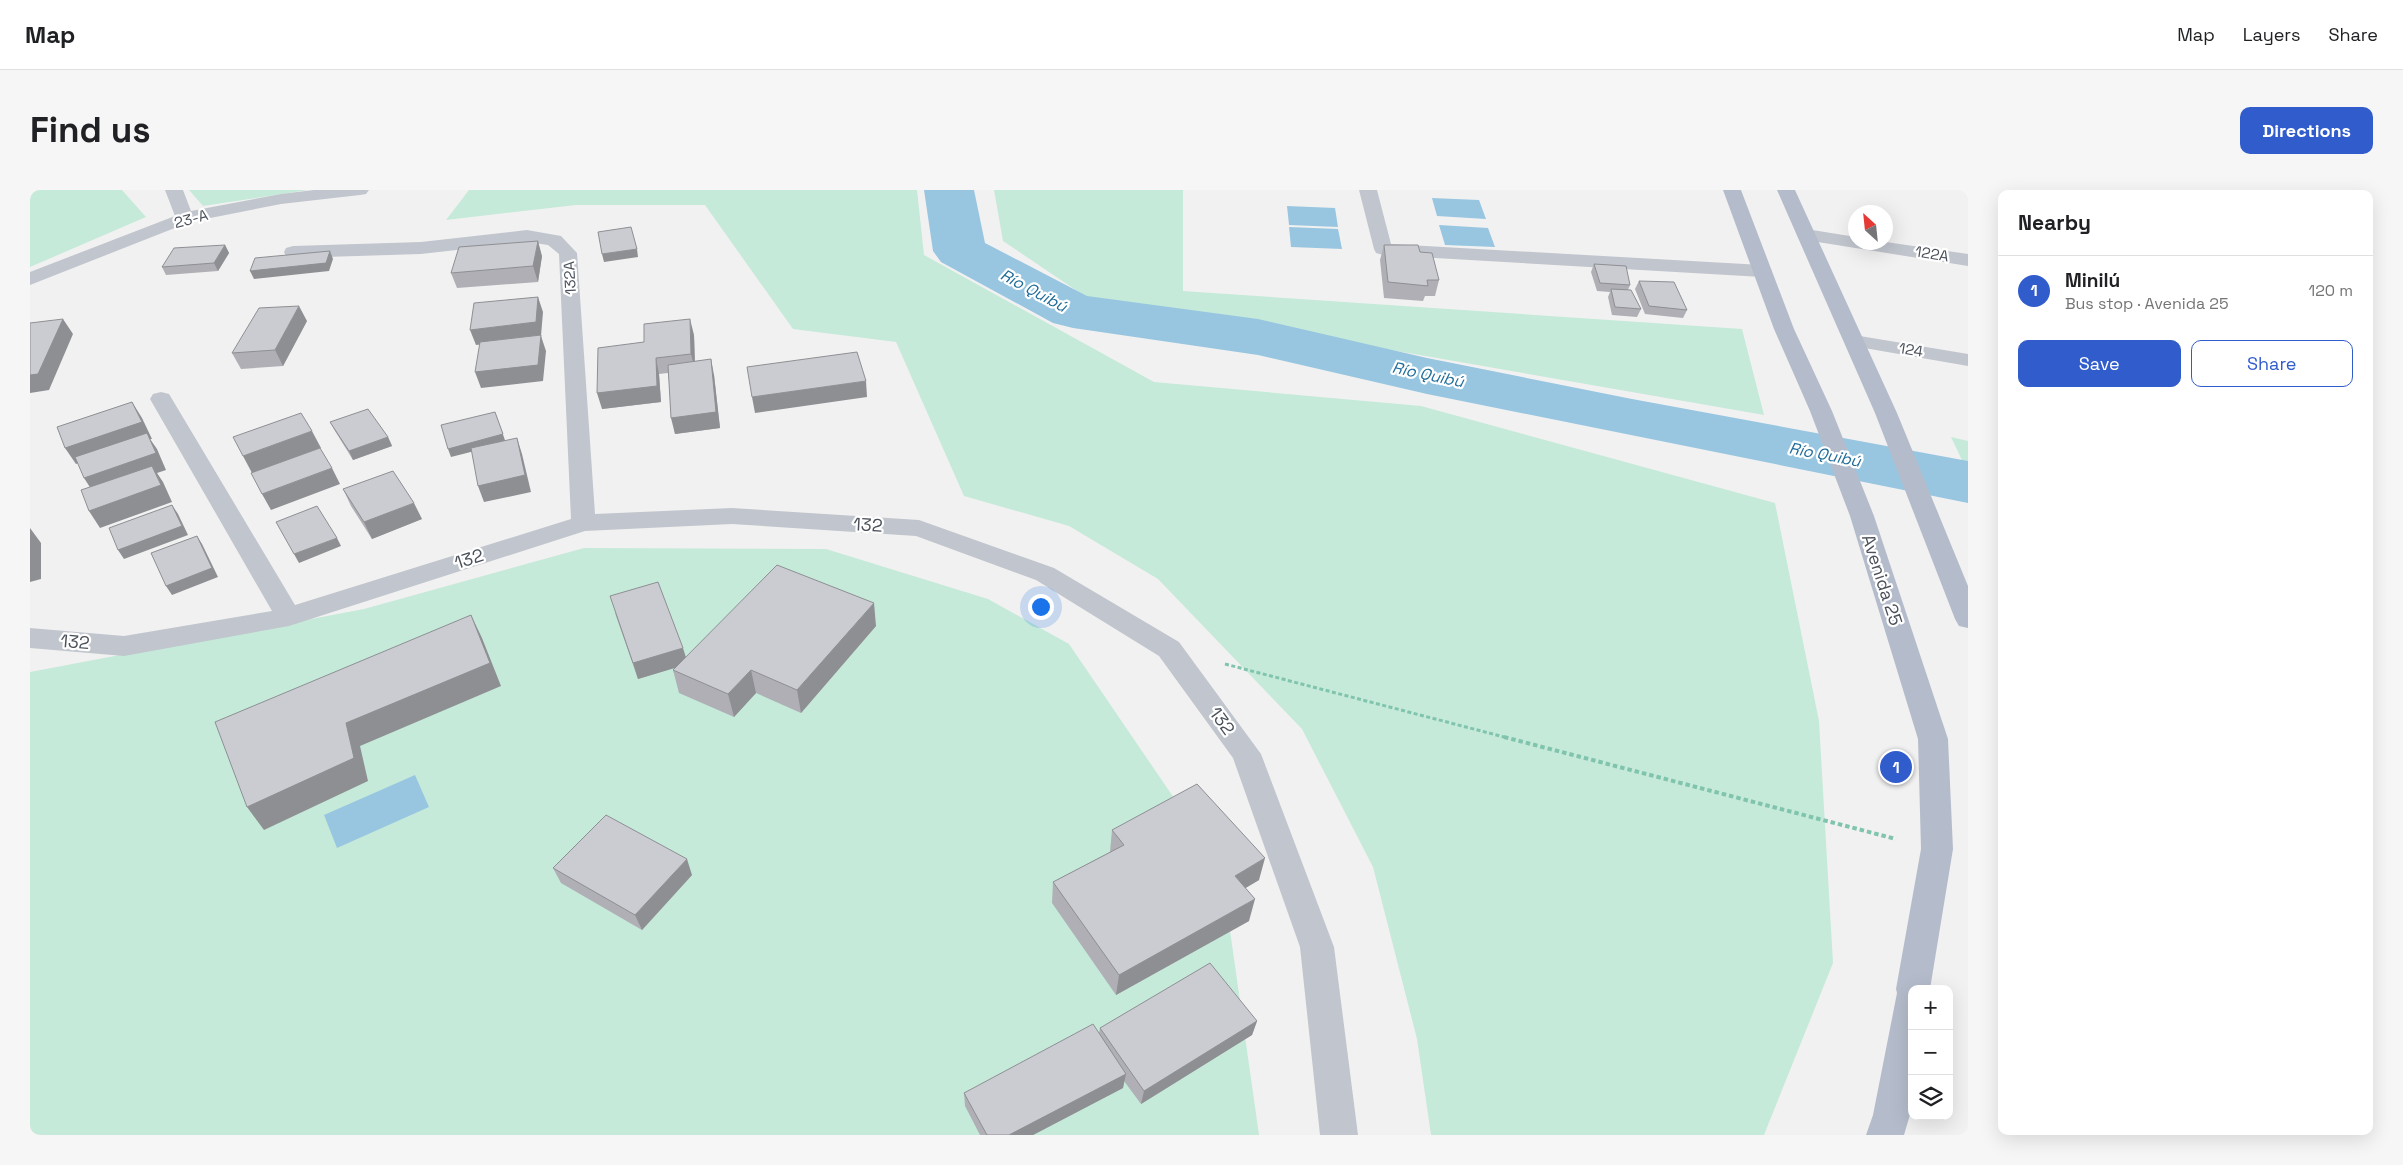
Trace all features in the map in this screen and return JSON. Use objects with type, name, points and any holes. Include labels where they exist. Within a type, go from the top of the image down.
[{"type":"main road","name":"Avenida 25","points":[[1732,190],[1784,329],[1821,411],[1862,516],[1933,739],[1937,849],[1914,985]]},
{"type":"main road","points":[[1786,190],[1886,413],[1968,619]]},
{"type":"main road","points":[[1886,1135],[1892,1115],[1908,1022]]},
{"type":"street","points":[[174,190],[185,218]]},
{"type":"street","name":"23-A","points":[[30,279],[185,218],[281,199],[360,190]]},
{"type":"street","points":[[1368,190],[1383,249],[1762,271]]},
{"type":"street","name":"122A","points":[[1806,235],[1968,260]]},
{"type":"street","name":"132A","points":[[294,252],[421,248],[527,236],[554,240],[568,253],[583,523]]},
{"type":"street","name":"124","points":[[1854,341],[1968,360]]},
{"type":"street","points":[[161,399],[289,617]]},
{"type":"street","name":"132","points":[[30,638],[124,646],[289,617],[583,523],[732,516],[919,528],[1045,574],[1169,649],[1246,754],[1317,947],[1339,1135]]},
{"type":"path","points":[[1169,649],[1937,849]]},
{"type":"green space","points":[[30,190],[122,190],[146,217],[30,267]]},
{"type":"green space","points":[[189,190],[308,190],[203,206]]},
{"type":"green space","points":[[469,190],[917,190],[924,255],[1154,382],[1421,406],[1775,503],[1819,721],[1833,963],[1764,1135],[1431,1135],[1417,1039],[1373,867],[1302,729],[1158,579],[1069,526],[964,496],[896,342],[793,329],[705,205],[576,205],[446,220]]},
{"type":"green space","points":[[994,190],[1183,190],[1183,291],[1742,329],[1764,415],[1086,297],[1003,241]]},
{"type":"green space","points":[[1951,437],[1968,441],[1968,473]]},
{"type":"green space","points":[[584,548],[826,549],[988,599],[1069,644],[1221,867],[1259,1135],[30,1135],[30,672],[364,609]]},
{"type":"water","points":[[1432,198],[1479,200],[1486,219],[1437,216]]},
{"type":"water","points":[[1287,206],[1335,208],[1338,227],[1289,225]]},
{"type":"water","points":[[1439,225],[1488,228],[1495,247],[1445,245]]},
{"type":"water","points":[[1289,227],[1338,229],[1342,249],[1291,247]]},
{"type":"water","points":[[415,775],[429,807],[337,848],[324,815]]},
{"type":"building","points":[[631,227],[637,249],[602,254],[598,232]]},
{"type":"building","points":[[538,241],[533,266],[451,273],[459,247]]},
{"type":"building","points":[[225,245],[214,263],[162,267],[174,248]]},
{"type":"building","points":[[1384,245],[1418,245],[1420,252],[1432,253],[1439,280],[1427,280],[1428,286],[1388,282]]},
{"type":"building","points":[[330,251],[326,263],[250,271],[255,258]]},
{"type":"building","points":[[1594,264],[1626,266],[1630,285],[1600,283]]},
{"type":"building","points":[[1639,281],[1674,282],[1687,310],[1649,306]]},
{"type":"building","points":[[1611,289],[1631,290],[1641,309],[1615,307]]},
{"type":"building","points":[[538,297],[536,322],[470,330],[474,303]]},
{"type":"building","points":[[299,306],[275,350],[232,353],[259,308]]},
{"type":"building","points":[[63,319],[38,374],[30,375],[30,323]]},
{"type":"building","points":[[690,319],[691,354],[656,358],[657,386],[597,393],[598,348],[644,342],[644,324]]},
{"type":"building","points":[[541,335],[538,365],[475,372],[480,342]]},
{"type":"building","points":[[857,352],[866,381],[752,397],[747,367]]},
{"type":"building","points":[[711,359],[716,412],[671,418],[668,365]]},
{"type":"building","points":[[132,402],[142,422],[65,448],[57,427]]},
{"type":"building","points":[[368,409],[388,437],[349,451],[330,422]]},
{"type":"building","points":[[495,412],[503,434],[448,449],[441,425]]},
{"type":"building","points":[[301,413],[312,431],[243,456],[233,437]]},
{"type":"building","points":[[147,433],[156,453],[84,478],[75,457]]},
{"type":"building","points":[[517,438],[525,475],[478,486],[471,448]]},
{"type":"building","points":[[320,448],[332,468],[262,494],[251,473]]},
{"type":"building","points":[[152,466],[161,485],[89,511],[81,490]]},
{"type":"building","points":[[393,471],[414,503],[364,522],[343,489]]},
{"type":"building","points":[[172,505],[182,526],[118,550],[109,528]]},
{"type":"building","points":[[317,506],[337,538],[294,554],[276,522]]},
{"type":"building","points":[[197,536],[212,568],[166,586],[151,553]]},
{"type":"building","points":[[777,565],[874,603],[797,690],[751,670],[728,694],[673,670]]},
{"type":"building","points":[[658,582],[683,648],[633,663],[610,596]]},
{"type":"building","points":[[471,615],[490,663],[346,723],[354,758],[247,807],[215,722]]},
{"type":"building","points":[[1197,784],[1265,858],[1235,876],[1255,899],[1119,975],[1053,882],[1124,845],[1112,830]]},
{"type":"building","points":[[606,815],[687,859],[635,915],[553,868]]},
{"type":"building","points":[[1210,963],[1257,1021],[1144,1091],[1100,1028]]},
{"type":"building","points":[[1093,1024],[1126,1074],[1009,1135],[987,1135],[964,1093]]},
{"type":"waterway","name":"Río Quibú","points":[[949,190],[960,251],[1073,311],[1258,337],[1427,376],[1632,418],[1968,482]]},
{"type":"place","name":"Minilú","points":[[1896,767]]}]
